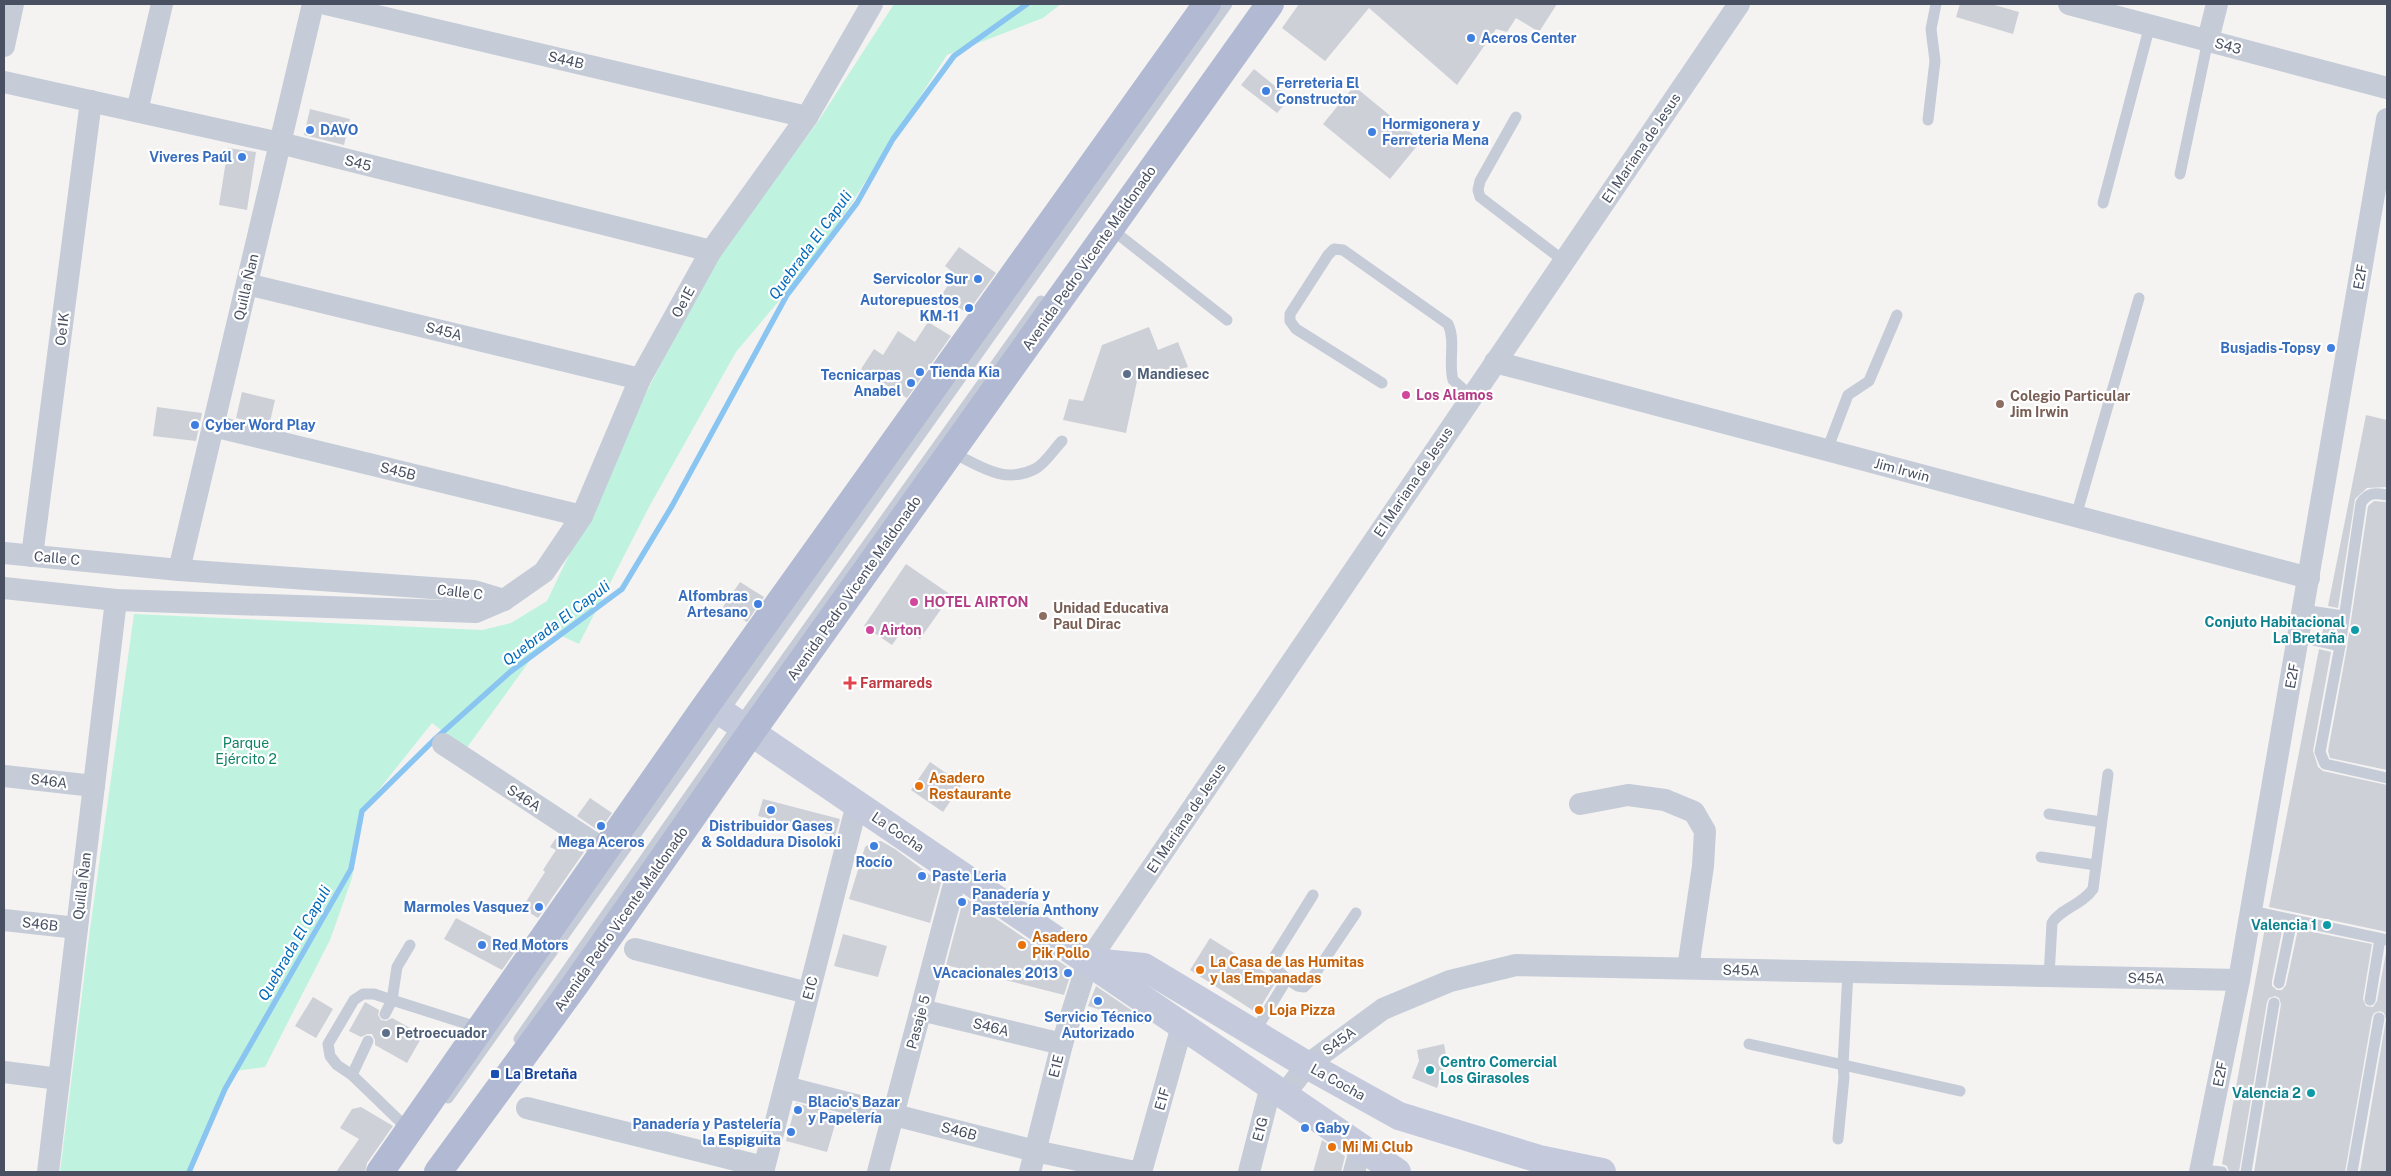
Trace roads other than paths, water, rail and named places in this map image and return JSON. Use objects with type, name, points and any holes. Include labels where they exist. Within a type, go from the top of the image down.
[{"type":"main road","name":"Avenida Pedro Vicente Maldonado","points":[[438,1172],[575,985],[731,717],[1207,4]]},
{"type":"main road","name":"Avenida Pedro Vicente Maldonado","points":[[380,1172],[414,1141],[482,1028],[606,851],[731,717],[951,452],[1270,4]]},
{"type":"street","points":[[4,46],[13,4]]},
{"type":"street","points":[[137,111],[162,4]]},
{"type":"street","name":"Quilla Ñan","points":[[179,570],[313,4]]},
{"type":"street","name":"S44B","points":[[326,4],[807,117]]},
{"type":"street","name":"Oe1E","points":[[504,600],[544,572],[582,516],[640,379],[711,251],[807,117],[872,4]]},
{"type":"street","name":"E1 Mariana de Jesus","points":[[1088,962],[1739,4]]},
{"type":"street","name":"S43","points":[[2069,4],[2387,88]]},
{"type":"street","points":[[2208,40],[2217,4]]},
{"type":"street","name":"S45","points":[[4,82],[280,143],[711,251]]},
{"type":"street","name":"Oe1K","points":[[32,556],[91,101]]},
{"type":"street","name":"E2F","points":[[2208,1171],[2387,119]]},
{"type":"street","name":"S45A","points":[[247,284],[640,379]]},
{"type":"street","name":"Jim Irwin","points":[[1495,362],[2309,578]]},
{"type":"street","name":"S45B","points":[[213,426],[582,516]]},
{"type":"street","name":"Calle C","points":[[4,553],[179,570],[474,591],[504,600]]},
{"type":"street","name":"Calle C","points":[[4,588],[116,600],[476,612],[504,600]]},
{"type":"street","name":"Quilla Ñan","points":[[48,1172],[116,600]]},
{"type":"street","name":"La Cocha","points":[[731,717],[1278,1091],[1358,1160],[1397,1172]]},
{"type":"street","name":"S46A","points":[[443,744],[606,851]]},
{"type":"street","name":"S46A","points":[[4,776],[94,786]]},
{"type":"street","points":[[1580,804],[1628,795],[1665,800],[1694,812],[1705,831],[1703,866],[1688,968]]},
{"type":"street","name":"E1C","points":[[764,1170],[857,804]]},
{"type":"street","name":"Pasaje 5","points":[[878,1172],[957,873]]},
{"type":"street","name":"S46B","points":[[4,920],[77,928]]},
{"type":"street","points":[[634,949],[808,993]]},
{"type":"street","name":"La Cocha","points":[[1088,962],[1144,967],[1307,1064],[1399,1116],[1539,1159],[1602,1172]]},
{"type":"street","name":"E1E","points":[[1030,1172],[1062,1044],[1088,962]]},
{"type":"street","name":"S45A","points":[[1278,1091],[1307,1064],[1383,1009],[1450,981],[1516,965],[2239,980]]},
{"type":"street","name":"S46A","points":[[921,1010],[1062,1044]]},
{"type":"street","name":"E1F","points":[[1141,1172],[1182,1026]]},
{"type":"street","points":[[4,1072],[59,1079]]},
{"type":"street","name":"S46B","points":[[785,1087],[1036,1151],[1135,1172]]},
{"type":"street","name":"E1G","points":[[1249,1172],[1278,1091]]},
{"type":"street","points":[[527,1108],[764,1170]]},
{"type":"lane","points":[[512,1049],[731,717],[1227,4]]},
{"type":"lane","points":[[1928,120],[1935,61],[1932,29],[1936,4]]},
{"type":"lane","points":[[2103,203],[2150,25]]},
{"type":"lane","points":[[2180,174],[2208,40]]},
{"type":"lane","points":[[1516,117],[1480,181],[1478,190],[1480,196],[1564,261]]},
{"type":"lane","points":[[1110,228],[1227,320]]},
{"type":"lane","points":[[1382,383],[1296,328],[1290,321],[1290,314],[1328,255],[1334,249],[1343,250],[1448,324],[1452,332],[1450,357],[1453,380],[1471,396]]},
{"type":"lane","points":[[439,1110],[1046,294]]},
{"type":"lane","points":[[2076,516],[2139,298]]},
{"type":"lane","points":[[1827,450],[1848,395],[1869,381],[1897,315]]},
{"type":"lane","points":[[951,452],[998,475],[1018,474],[1036,469],[1062,441]]},
{"type":"lane","points":[[2387,496],[2374,493],[2366,496],[2361,503],[2321,758],[2325,764],[2387,778]]},
{"type":"lane","points":[[2303,610],[2344,616]]},
{"type":"lane","points":[[2298,638],[2340,646]]},
{"type":"lane","points":[[2049,976],[2052,922],[2056,916],[2086,899],[2093,889],[2108,774]]},
{"type":"lane","points":[[2049,814],[2102,822]]},
{"type":"lane","points":[[2041,856],[2096,865]]},
{"type":"lane","points":[[1313,895],[1273,959],[1274,967],[1298,986],[1304,987],[1310,981],[1356,913]]},
{"type":"lane","points":[[2251,911],[2384,939],[2370,1000]]},
{"type":"lane","points":[[2279,983],[2292,920]]},
{"type":"lane","points":[[385,1014],[392,1000],[397,967],[410,946]]},
{"type":"lane","points":[[1838,1139],[1844,1078],[1848,972]]},
{"type":"lane","points":[[1254,1032],[1287,979]]},
{"type":"lane","points":[[394,1172],[414,1141],[352,1075],[337,1065],[330,1056],[328,1044],[354,1000],[363,994],[374,994],[482,1028]]},
{"type":"lane","points":[[2246,1172],[2274,1003]]},
{"type":"lane","points":[[2352,1172],[2379,1018]]},
{"type":"lane","points":[[352,1075],[368,1041]]},
{"type":"lane","points":[[1749,1044],[1960,1091]]},
{"type":"waterway","name":"Quebrada El Capuli","points":[[189,1172],[225,1089],[351,869],[362,811],[435,739],[510,672],[622,589],[672,506],[787,295],[857,203],[893,139],[954,56],[1027,4]]},
{"type":"place","name":"Aceros Center","points":[[1471,38]]},
{"type":"place","name":"Ferreteria El Constructor","points":[[1266,91]]},
{"type":"place","name":"DAVO","points":[[310,130]]},
{"type":"place","name":"Hormigonera y Ferreteria Mena","points":[[1372,132]]},
{"type":"place","name":"Viveres Paúl","points":[[242,157]]},
{"type":"place","name":"Servicolor Sur","points":[[978,279]]},
{"type":"place","name":"Autorepuestos KM-11","points":[[969,308]]},
{"type":"place","name":"Busjadis-Topsy","points":[[2331,348]]},
{"type":"place","name":"Tienda Kia","points":[[920,372]]},
{"type":"place","name":"Mandiesec","points":[[1127,374]]},
{"type":"place","name":"Tecnicarpas Anabel","points":[[911,383]]},
{"type":"place","name":"Los Alamos","points":[[1406,395]]},
{"type":"place","name":"Colegio Particular Jim Irwin","points":[[2000,404]]},
{"type":"place","name":"Cyber Word Play","points":[[195,425]]},
{"type":"place","name":"HOTEL AIRTON","points":[[914,602]]},
{"type":"place","name":"Alfombras Artesano","points":[[758,604]]},
{"type":"place","name":"Unidad Educativa Paul Dirac","points":[[1043,616]]},
{"type":"place","name":"Airton","points":[[870,630]]},
{"type":"place","name":"Conjuto Habitacional La Bretaña","points":[[2355,630]]},
{"type":"place","name":"Farmareds","points":[[850,683]]},
{"type":"place","name":"Asadero Restaurante","points":[[919,786]]},
{"type":"place","name":"Distribuidor Gases & Soldadura Disoloki","points":[[771,810]]},
{"type":"place","name":"Mega Aceros","points":[[601,826]]},
{"type":"place","name":"Rocío","points":[[874,846]]},
{"type":"place","name":"Paste Leria","points":[[922,876]]},
{"type":"place","name":"Panadería y Pastelería Anthony","points":[[962,902]]},
{"type":"place","name":"Marmoles Vasquez","points":[[539,907]]},
{"type":"place","name":"Valencia 1","points":[[2327,925]]},
{"type":"place","name":"Red Motors","points":[[482,945]]},
{"type":"place","name":"Asadero Pik Pollo","points":[[1022,945]]},
{"type":"place","name":"La Casa de las Humitas y las Empanadas","points":[[1200,970]]},
{"type":"place","name":"VAcacionales 2013","points":[[1068,973]]},
{"type":"place","name":"Servicio Técnico Autorizado","points":[[1098,1001]]},
{"type":"place","name":"Loja Pizza","points":[[1259,1010]]},
{"type":"place","name":"Petroecuador","points":[[386,1033]]},
{"type":"place","name":"Centro Comercial Los Girasoles","points":[[1430,1070]]},
{"type":"place","name":"La Bretaña","points":[[495,1074]]},
{"type":"place","name":"Valencia 2","points":[[2311,1093]]},
{"type":"place","name":"Blacio's Bazar y Papelería","points":[[798,1110]]},
{"type":"place","name":"Gaby","points":[[1305,1128]]},
{"type":"place","name":"Panadería y Pastelería la Espiguita","points":[[791,1132]]},
{"type":"place","name":"Mi Mi Club","points":[[1332,1147]]},
{"type":"park label","name":"Parque Ejército 2","points":[[246,752]]}]
